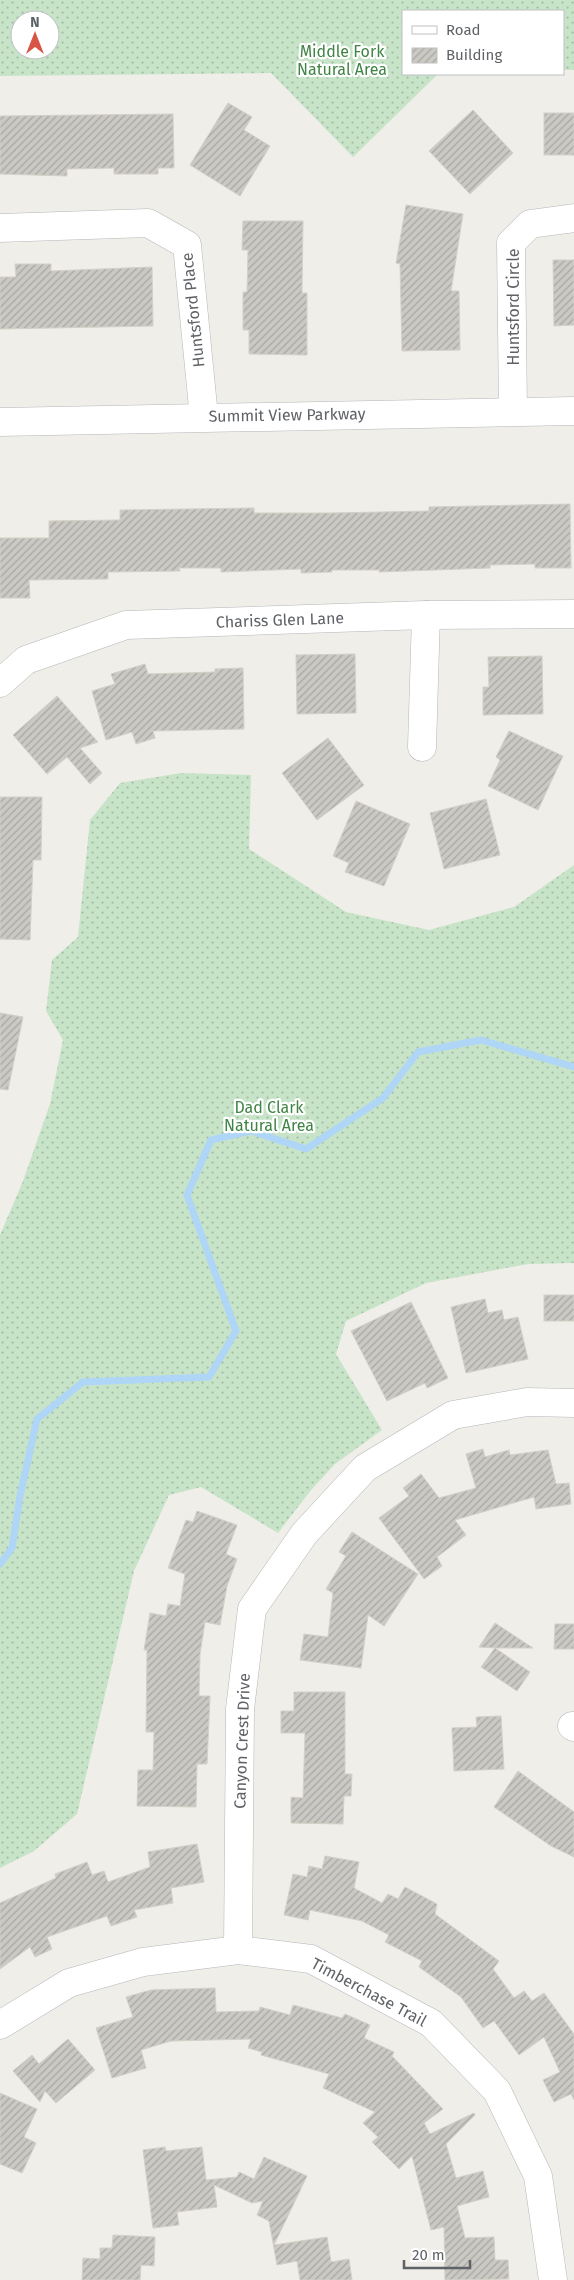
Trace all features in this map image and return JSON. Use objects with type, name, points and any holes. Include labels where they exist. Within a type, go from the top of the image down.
[{"type":"street","name":"Huntsford Circle","points":[[512,412],[511,243],[530,224],[574,218]]},
{"type":"street","name":"Huntsford Place","points":[[0,228],[148,223],[187,245],[204,417]]},
{"type":"street","name":"Summit View Parkway","points":[[0,422],[574,410]]},
{"type":"street","name":"Chariss Glen Lane","points":[[0,683],[26,660],[126,625],[426,615],[574,614]]},
{"type":"street","points":[[422,747],[426,615]]},
{"type":"street","name":"Canyon Crest Drive","points":[[238,1950],[240,1709],[252,1609],[304,1534],[364,1468],[453,1415],[527,1402],[574,1403]]},
{"type":"street","name":"Timberchase Trail","points":[[0,2025],[69,1983],[143,1962],[238,1950],[311,1959],[430,2023],[497,2091],[538,2176],[553,2280]]},
{"type":"green space","name":"Middle Fork Natural Area","points":[[0,0],[574,0],[574,70],[564,70],[564,10],[402,10],[402,75],[437,75],[353,157],[271,73],[0,76]]},
{"type":"green space","name":"Dad Clark Natural Area","points":[[181,773],[251,775],[249,849],[346,912],[429,930],[514,907],[574,865],[574,1263],[528,1264],[426,1283],[346,1321],[336,1354],[382,1430],[335,1464],[311,1490],[278,1533],[201,1487],[169,1495],[134,1571],[77,1814],[34,1851],[0,1868],[0,1235],[23,1181],[50,1104],[63,1040],[46,1011],[52,960],[78,937],[90,820],[120,783]]},
{"type":"building","points":[[228,103],[252,117],[244,130],[270,146],[240,196],[190,165]]},
{"type":"building","points":[[473,110],[513,153],[470,194],[429,151]]},
{"type":"building","points":[[544,113],[574,113],[574,155],[544,155]]},
{"type":"building","points":[[173,114],[174,168],[158,168],[158,174],[114,174],[114,168],[67,169],[67,176],[0,174],[0,116]]},
{"type":"building","points":[[406,205],[463,214],[451,291],[459,291],[460,350],[402,351],[400,264],[396,263]]},
{"type":"building","points":[[243,221],[303,221],[302,293],[307,293],[307,355],[249,354],[249,330],[243,330],[243,292],[247,292],[248,250],[242,250]]},
{"type":"building","points":[[553,260],[574,260],[574,325],[554,326]]},
{"type":"building","points":[[15,264],[51,264],[51,271],[152,267],[153,326],[0,329],[0,277],[16,277]]},
{"type":"building","points":[[570,504],[571,568],[535,568],[535,564],[490,565],[490,568],[379,572],[379,570],[332,570],[332,572],[301,573],[301,569],[221,572],[221,568],[179,568],[180,571],[108,572],[108,579],[29,580],[30,598],[0,598],[0,538],[49,538],[49,521],[120,520],[120,510],[254,508],[254,513],[331,513],[429,511],[429,507]]},
{"type":"building","points":[[355,654],[356,713],[297,714],[296,655]]},
{"type":"building","points":[[542,656],[543,714],[483,715],[483,687],[489,687],[488,657]]},
{"type":"building","points":[[145,664],[148,674],[215,672],[215,669],[243,668],[244,729],[153,731],[155,738],[136,744],[132,732],[106,740],[92,691],[115,684],[111,674]]},
{"type":"building","points":[[57,696],[98,742],[80,748],[102,773],[90,784],[67,757],[47,774],[13,735]]},
{"type":"building","points":[[509,731],[563,756],[538,810],[488,786],[500,760],[496,757]]},
{"type":"building","points":[[328,738],[364,785],[317,820],[282,773]]},
{"type":"building","points":[[0,797],[42,797],[41,860],[33,860],[30,940],[0,939]]},
{"type":"building","points":[[486,799],[500,855],[444,869],[430,813]]},
{"type":"building","points":[[356,801],[410,824],[384,886],[345,872],[349,863],[333,856]]},
{"type":"building","points":[[0,1013],[23,1017],[8,1090],[0,1089]]},
{"type":"building","points":[[544,1295],[574,1295],[574,1321],[544,1321]]},
{"type":"building","points":[[485,1299],[488,1313],[502,1310],[504,1320],[518,1317],[528,1359],[466,1373],[451,1307]]},
{"type":"building","points":[[411,1302],[448,1378],[427,1388],[425,1383],[387,1401],[351,1331]]},
{"type":"building","points":[[483,1449],[485,1457],[509,1450],[510,1455],[548,1450],[556,1484],[569,1483],[571,1504],[536,1509],[534,1497],[455,1520],[466,1535],[437,1557],[442,1566],[424,1579],[379,1518],[409,1496],[403,1488],[421,1474],[439,1498],[476,1488],[466,1454]]},
{"type":"building","points":[[197,1511],[237,1525],[226,1554],[237,1559],[227,1586],[220,1625],[205,1622],[200,1654],[199,1696],[210,1696],[207,1764],[197,1764],[196,1807],[137,1806],[138,1770],[153,1770],[154,1732],[146,1732],[147,1650],[144,1650],[150,1613],[166,1616],[168,1604],[180,1606],[185,1574],[168,1568],[186,1520],[193,1522]]},
{"type":"building","points":[[352,1532],[418,1574],[384,1626],[368,1615],[361,1668],[300,1660],[304,1634],[328,1637],[333,1593],[326,1589],[346,1556],[339,1552]]},
{"type":"building","points":[[495,1623],[533,1648],[479,1647]]},
{"type":"building","points":[[555,1624],[574,1624],[574,1649],[554,1649]]},
{"type":"building","points":[[495,1648],[530,1672],[517,1691],[481,1667]]},
{"type":"building","points":[[294,1692],[345,1692],[345,1774],[352,1774],[351,1796],[344,1796],[343,1824],[291,1823],[291,1797],[303,1798],[305,1733],[281,1733],[281,1711],[294,1711]]},
{"type":"building","points":[[501,1716],[504,1769],[454,1771],[452,1728],[477,1727],[476,1717]]},
{"type":"building","points":[[518,1771],[574,1812],[574,1857],[551,1846],[494,1807]]},
{"type":"building","points":[[197,1844],[204,1882],[171,1888],[173,1903],[134,1910],[137,1917],[111,1926],[107,1916],[47,1937],[52,1949],[35,1957],[30,1947],[0,1969],[0,1903],[56,1878],[55,1874],[87,1862],[92,1875],[104,1871],[108,1882],[150,1867],[148,1852]]},
{"type":"building","points":[[325,1856],[359,1862],[354,1888],[382,1903],[388,1894],[398,1899],[405,1887],[437,1904],[435,1914],[499,1961],[493,1969],[514,1998],[524,1991],[532,2001],[544,1993],[574,2034],[574,2100],[571,2094],[554,2102],[543,2080],[560,2072],[544,2037],[519,2055],[494,2021],[483,2028],[461,1997],[419,1967],[422,1961],[385,1942],[389,1935],[362,1921],[310,1910],[308,1920],[284,1915],[293,1874],[307,1877],[309,1866],[322,1869]]},
{"type":"building","points":[[215,1988],[216,2012],[259,2011],[260,2007],[290,2015],[293,2005],[342,2018],[345,2014],[370,2025],[364,2038],[394,2052],[392,2056],[443,2109],[424,2123],[430,2134],[474,2113],[475,2115],[446,2144],[456,2178],[483,2171],[489,2197],[457,2206],[465,2238],[494,2237],[495,2260],[508,2260],[509,2279],[445,2280],[444,2227],[431,2230],[412,2156],[399,2169],[372,2142],[378,2137],[363,2123],[375,2112],[323,2088],[329,2074],[261,2055],[262,2052],[248,2048],[251,2039],[171,2041],[141,2050],[146,2068],[112,2078],[96,2028],[133,2017],[126,1997],[151,1990]]},
{"type":"building","points":[[68,2039],[95,2070],[56,2103],[45,2091],[40,2102],[13,2071],[32,2055],[39,2064]]},
{"type":"building","points":[[0,2093],[37,2109],[24,2137],[36,2143],[22,2173],[0,2164]]},
{"type":"building","points":[[165,2147],[166,2151],[202,2147],[206,2180],[237,2177],[239,2172],[254,2179],[264,2157],[307,2176],[274,2245],[327,2237],[331,2262],[349,2259],[352,2280],[300,2280],[297,2261],[277,2265],[269,2221],[257,2215],[263,2201],[252,2203],[214,2185],[217,2207],[177,2212],[179,2225],[153,2228],[143,2150]]},
{"type":"building","points":[[113,2235],[155,2237],[154,2266],[141,2265],[140,2280],[82,2280],[83,2258],[100,2259],[100,2248],[112,2248]]},
{"type":"waterway","points":[[0,1564],[12,1548],[20,1496],[37,1419],[83,1382],[209,1377],[236,1331],[187,1195],[211,1140],[251,1131],[306,1149],[383,1098],[418,1052],[481,1040],[574,1067]]}]
